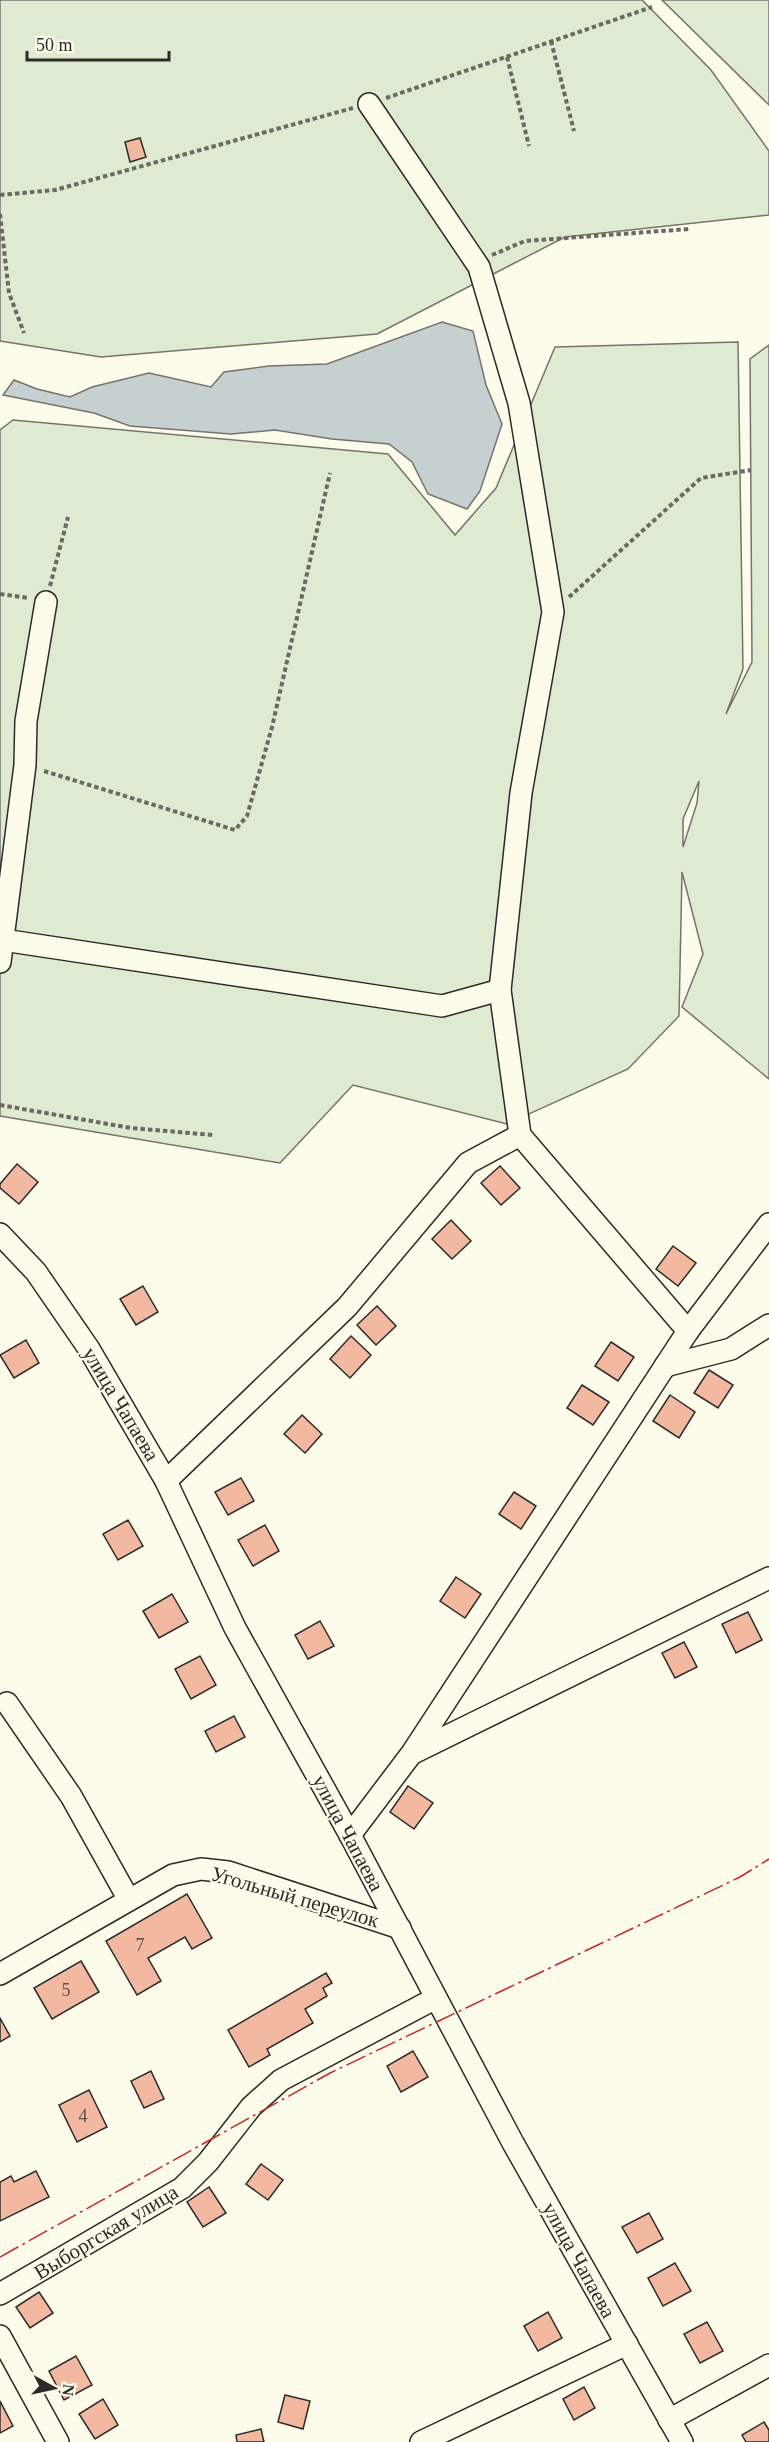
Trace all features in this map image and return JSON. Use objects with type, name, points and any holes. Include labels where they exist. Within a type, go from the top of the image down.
[{"type":"street","points":[[369,104],[476,262],[519,403],[553,612],[520,794],[500,990],[520,1135],[688,1331]]},
{"type":"street","points":[[0,962],[25,765],[26,721],[46,602]]},
{"type":"street","points":[[3,940],[442,1006],[500,990]]},
{"type":"street","points":[[166,1481],[347,1307],[468,1163],[520,1135]]},
{"type":"street","points":[[350,1835],[412,1753],[688,1331],[769,1224]]},
{"type":"street","name":"улица Чапаева","points":[[0,1234],[36,1272],[89,1349],[166,1481],[236,1628],[350,1835],[513,2143],[682,2442]]},
{"type":"street","points":[[665,1366],[731,1349],[769,1325]]},
{"type":"street","points":[[412,1753],[769,1578]]},
{"type":"street","points":[[7,1703],[71,1796],[129,1900]]},
{"type":"street","name":"Угольный переулок","points":[[0,1974],[173,1875],[188,1871],[214,1870],[400,1928]]},
{"type":"street","name":"Выборгская улица","points":[[0,2294],[171,2197],[200,2171],[251,2107],[281,2080],[436,1998]]},
{"type":"street","points":[[0,2336],[58,2442]]},
{"type":"street","points":[[421,2442],[627,2344]]},
{"type":"street","points":[[669,2420],[769,2365]]},
{"type":"path","points":[[0,195],[55,190],[369,104],[652,7]]},
{"type":"path","points":[[551,41],[573,130]]},
{"type":"path","points":[[507,57],[529,146]]},
{"type":"path","points":[[0,214],[9,293],[24,333]]},
{"type":"path","points":[[476,262],[525,241],[688,229]]},
{"type":"path","points":[[553,612],[701,478],[751,470]]},
{"type":"path","points":[[25,765],[235,830],[247,816],[272,726],[330,472]]},
{"type":"path","points":[[0,594],[46,602],[68,517]]},
{"type":"path","points":[[0,1105],[131,1128],[213,1135]]},
{"type":"green space","points":[[0,0],[642,0],[711,70],[769,151],[769,215],[565,237],[377,334],[101,357],[0,341]]},
{"type":"green space","points":[[662,0],[769,0],[769,105]]},
{"type":"green space","points":[[738,342],[743,669],[726,714],[752,662],[750,359],[769,345],[769,1079],[682,1007],[703,954],[682,872],[679,1016],[628,1069],[507,1124],[353,1085],[280,1163],[0,1116],[0,430],[13,420],[388,454],[455,535],[496,488],[555,347]],"holes":[[[699,781],[697,803],[683,847],[683,819]]]},
{"type":"shaded area","points":[[442,322],[473,331],[486,385],[502,424],[480,491],[467,509],[428,494],[412,462],[389,444],[332,439],[275,430],[231,434],[130,426],[94,413],[3,395],[14,380],[37,389],[70,397],[92,387],[149,373],[211,387],[224,372],[269,366],[327,364]]},
{"type":"building","points":[[140,138],[146,157],[130,162],[125,142]]},
{"type":"building","points":[[17,1164],[38,1182],[19,1204],[0,1188],[0,1184]]},
{"type":"building","points":[[500,1166],[520,1188],[501,1205],[481,1183]]},
{"type":"building","points":[[451,1220],[471,1241],[452,1259],[432,1239]]},
{"type":"building","points":[[673,1246],[696,1263],[678,1286],[656,1269]]},
{"type":"building","points":[[143,1286],[158,1312],[136,1325],[120,1299]]},
{"type":"building","points":[[377,1306],[396,1326],[376,1345],[357,1325]]},
{"type":"building","points":[[351,1336],[371,1355],[350,1378],[330,1359]]},
{"type":"building","points":[[26,1340],[39,1363],[14,1378],[0,1355]]},
{"type":"building","points":[[611,1342],[634,1357],[618,1381],[595,1366]]},
{"type":"building","points":[[709,1370],[733,1385],[718,1408],[694,1393]]},
{"type":"building","points":[[582,1385],[609,1402],[593,1425],[567,1408]]},
{"type":"building","points":[[670,1395],[695,1412],[679,1438],[653,1421]]},
{"type":"building","points":[[302,1415],[322,1434],[305,1453],[284,1434]]},
{"type":"building","points":[[241,1478],[254,1501],[228,1515],[215,1492]]},
{"type":"building","points":[[514,1492],[536,1506],[521,1529],[499,1514]]},
{"type":"building","points":[[128,1520],[143,1546],[118,1560],[103,1534]]},
{"type":"building","points":[[265,1525],[279,1551],[253,1566],[238,1540]]},
{"type":"building","points":[[456,1577],[481,1594],[465,1618],[440,1601]]},
{"type":"building","points":[[172,1594],[188,1622],[159,1638],[143,1611]]},
{"type":"building","points":[[748,1612],[762,1640],[736,1653],[722,1624]]},
{"type":"building","points":[[320,1621],[334,1646],[308,1659],[295,1635]]},
{"type":"building","points":[[684,1642],[697,1667],[675,1678],[662,1653]]},
{"type":"building","points":[[200,1656],[216,1685],[191,1699],[175,1669]]},
{"type":"building","points":[[234,1716],[245,1737],[216,1752],[205,1731]]},
{"type":"building","points":[[408,1786],[433,1803],[414,1829],[390,1812]]},
{"type":"building","points":[[187,1894],[212,1938],[192,1949],[185,1937],[148,1958],[161,1981],[137,1995],[106,1941]]},
{"type":"building","points":[[81,1961],[99,1992],[52,2019],[34,1988]]},
{"type":"building","points":[[326,1973],[332,1983],[323,1988],[327,1996],[305,2009],[313,2023],[267,2049],[270,2055],[249,2067],[228,2030]]},
{"type":"building","points":[[0,2018],[10,2036],[0,2042]]},
{"type":"building","points":[[413,2051],[428,2077],[401,2092],[387,2066]]},
{"type":"building","points":[[151,2071],[164,2099],[144,2108],[131,2081]]},
{"type":"building","points":[[89,2090],[107,2127],[77,2142],[59,2105]]},
{"type":"building","points":[[261,2164],[283,2180],[268,2200],[246,2184]]},
{"type":"building","points":[[36,2171],[49,2197],[0,2221],[0,2182],[11,2176],[14,2182]]},
{"type":"building","points":[[209,2187],[226,2213],[203,2227],[187,2202]]},
{"type":"building","points":[[649,2213],[663,2239],[637,2253],[622,2227]]},
{"type":"building","points":[[675,2263],[691,2291],[663,2306],[648,2278]]},
{"type":"building","points":[[39,2292],[53,2313],[30,2328],[16,2307]]},
{"type":"building","points":[[548,2312],[562,2338],[538,2351],[524,2326]]},
{"type":"building","points":[[707,2322],[723,2351],[700,2363],[684,2334]]},
{"type":"building","points":[[76,2356],[92,2385],[64,2400],[49,2371]]},
{"type":"building","points":[[584,2387],[595,2408],[574,2420],[563,2399]]},
{"type":"building","points":[[285,2395],[310,2401],[303,2429],[278,2422]]},
{"type":"building","points":[[103,2399],[118,2425],[95,2439],[79,2414]]},
{"type":"building","points":[[0,2401],[13,2426],[0,2433]]},
{"type":"building","points":[[764,2422],[769,2430],[769,2442],[746,2442],[742,2435]]},
{"type":"building","points":[[261,2429],[264,2442],[237,2442],[236,2435]]},
{"type":"power","points":[[0,2257],[330,2073],[740,1877],[769,1859]]}]
